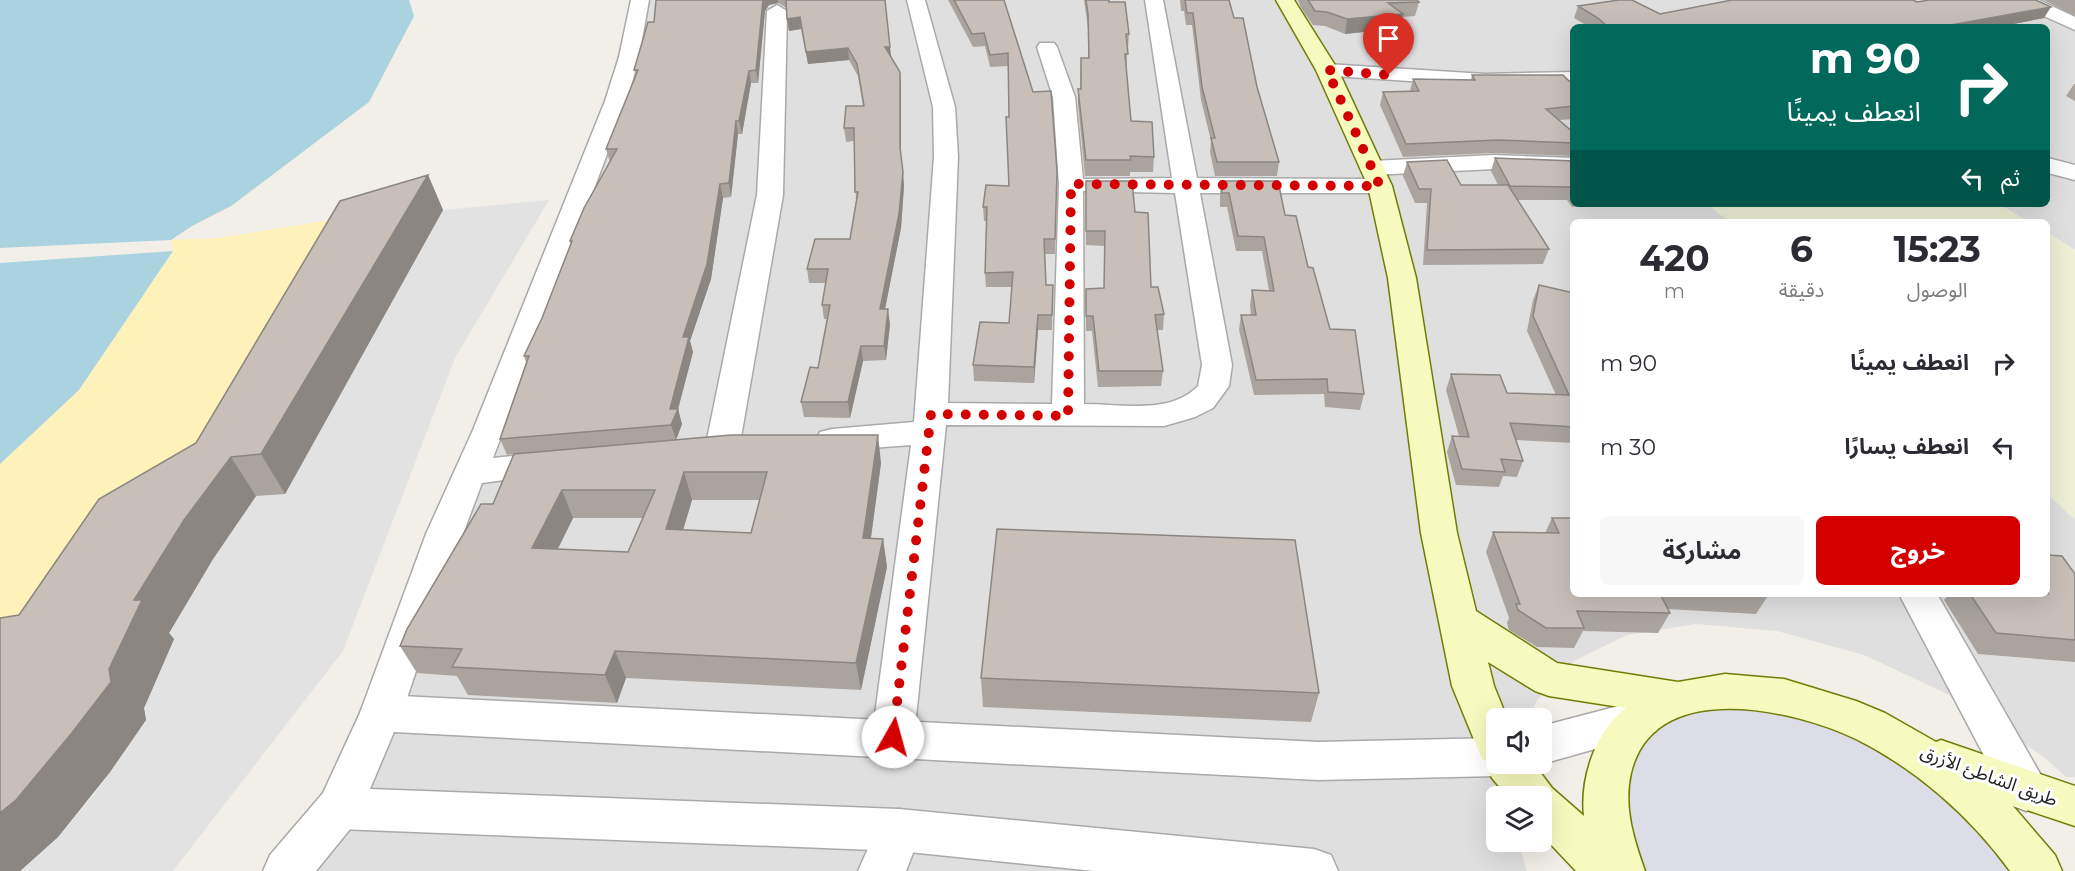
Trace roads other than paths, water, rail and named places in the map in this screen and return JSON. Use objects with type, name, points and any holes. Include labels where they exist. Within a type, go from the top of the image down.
[{"type":"main road","points":[[1285,0],[1327,70],[1376,177],[1402,278],[1439,533],[1473,686],[1486,718]]},
{"type":"main road","points":[[1458,619],[1507,654],[1549,679],[1659,709]]},
{"type":"main road","points":[[1621,871],[1612,848],[1604,805],[1608,768],[1616,747],[1659,709],[1725,691],[1781,696],[1842,714],[1904,744],[1962,786],[2014,838],[2038,871]]},
{"type":"main road","name":"طريق الشاطئ الأزرق","points":[[1904,744],[2026,791],[2075,806]]},
{"type":"main road","points":[[1515,774],[1526,786]]},
{"type":"main road","points":[[1552,814],[1608,871]]},
{"type":"street","points":[[286,871],[339,808],[381,713],[422,594],[469,472],[489,430],[616,101],[640,0]]},
{"type":"street","points":[[893,737],[930,423],[946,157],[944,107],[916,0]]},
{"type":"street","points":[[802,442],[930,423],[1068,416],[1164,415],[1179,412],[1203,400],[1216,384],[1217,365],[1154,0]]},
{"type":"street","points":[[2024,0],[2070,22]]},
{"type":"street","points":[[722,449],[770,195],[777,11]]},
{"type":"street","points":[[2050,26],[2070,22]]},
{"type":"street","points":[[1047,47],[1064,98],[1071,184],[1068,416]]},
{"type":"street","points":[[1327,70],[1485,80],[1570,78]]},
{"type":"street","points":[[1071,184],[1186,187],[1376,177],[1494,162],[1570,165]]},
{"type":"street","points":[[2050,166],[2075,173]]},
{"type":"street","points":[[688,452],[757,446]]},
{"type":"street","points":[[469,472],[584,462]]},
{"type":"street","points":[[1920,597],[2026,791]]},
{"type":"street","points":[[1552,742],[1659,709]]},
{"type":"street","points":[[381,713],[893,737],[1318,761],[1486,757]]},
{"type":"street","points":[[339,808],[899,830],[1314,871]]},
{"type":"street","points":[[882,871],[899,830]]},
{"type":"water","points":[[0,0],[409,0],[414,16],[369,102],[231,206],[192,226],[171,240],[0,248]]},
{"type":"water","points":[[173,251],[79,390],[0,464],[0,263]]}]
